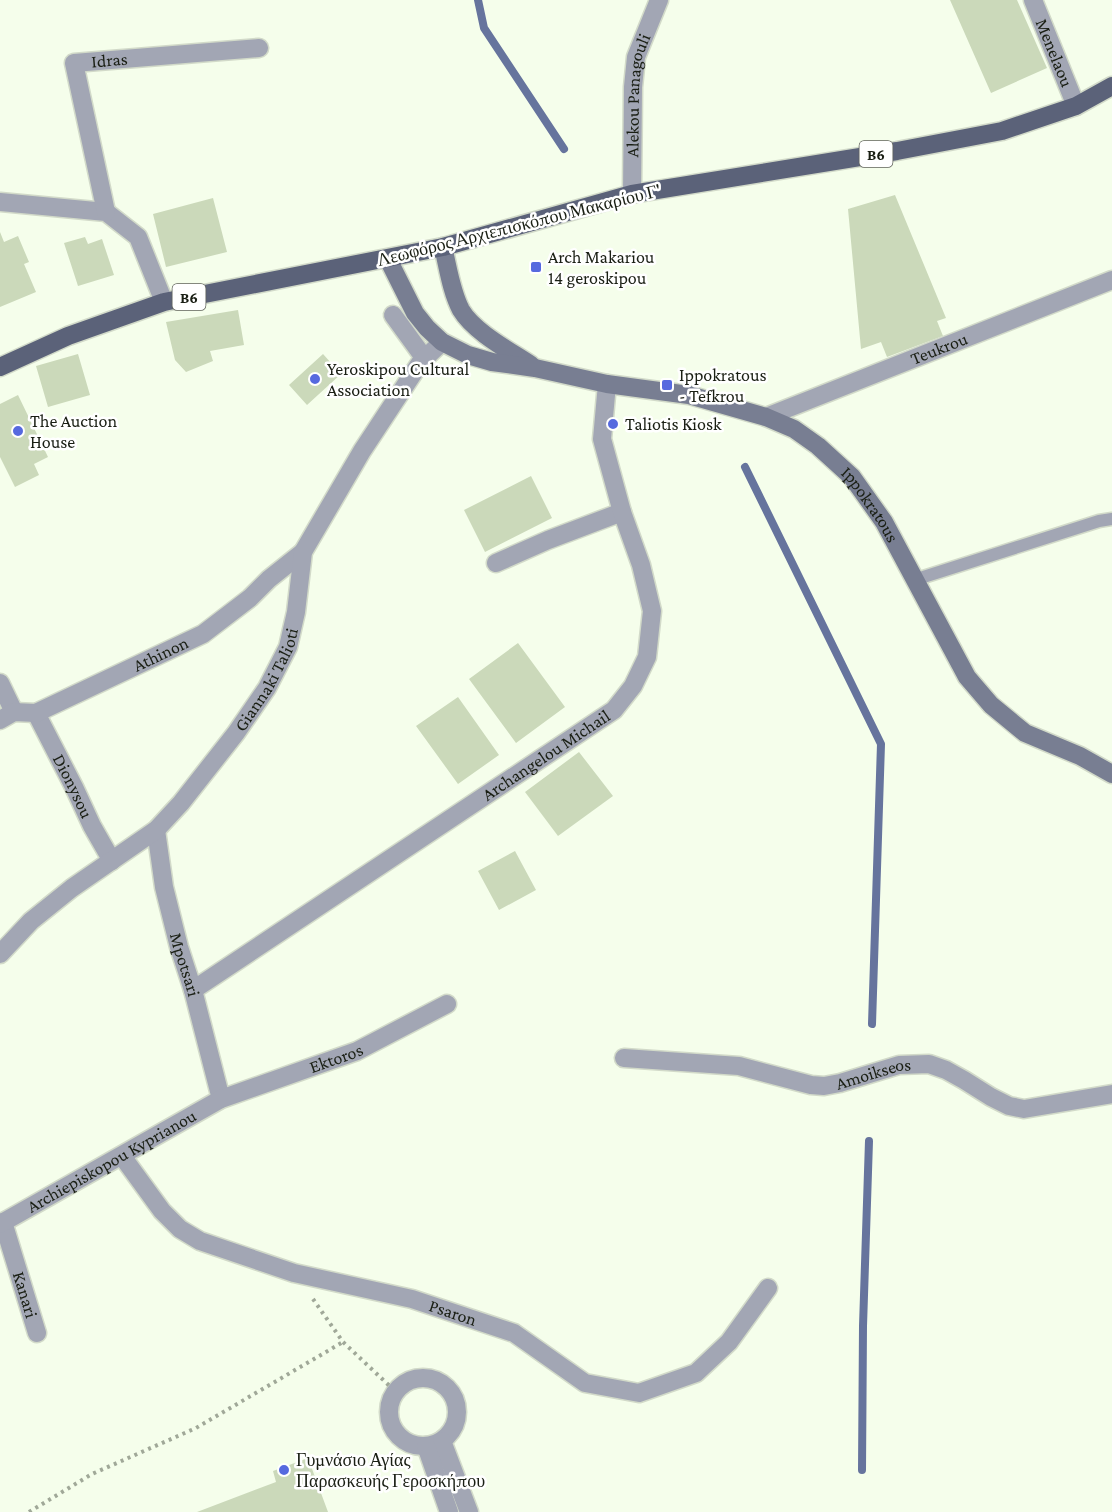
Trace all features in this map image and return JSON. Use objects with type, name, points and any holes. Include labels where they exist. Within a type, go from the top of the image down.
[{"type":"main road","name":"Λεωφόρος Αρχιεπισκόπου Μακαρίου Γ'","points":[[0,367],[68,336],[164,302],[442,247],[632,194],[897,151],[1002,131],[1076,106],[1112,86]]},
{"type":"street","name":"Alekou Panagouli","points":[[632,194],[633,87],[636,57],[659,0]]},
{"type":"street","name":"Menelaou","points":[[1033,0],[1076,106]]},
{"type":"street","name":"Idras","points":[[106,212],[74,63],[259,48]]},
{"type":"street","points":[[0,202],[106,212],[138,237],[164,302]]},
{"type":"street","name":"Ippokratous","points":[[442,247],[462,310],[481,330],[535,368]]},
{"type":"street","name":"Ippokratous","points":[[388,259],[415,313],[442,342],[468,355],[492,362],[535,368],[607,384],[689,395],[766,417],[794,429],[852,477],[884,522],[967,677],[991,705],[1025,733],[1080,756],[1112,774]]},
{"type":"street","name":"Teukrou","points":[[766,417],[1112,280]]},
{"type":"street","points":[[393,315],[424,359]]},
{"type":"street","name":"Giannaki Talioti","points":[[0,954],[31,921],[72,888],[156,830],[230,742],[267,688],[288,647],[296,612],[303,552],[362,451],[420,363],[442,342]]},
{"type":"street","name":"Archangelou Michail","points":[[193,990],[614,710],[633,686],[647,657],[652,611],[641,565],[622,512],[602,439],[607,384]]},
{"type":"street","points":[[496,563],[548,540],[622,512]]},
{"type":"street","name":"Athinon","points":[[7,716],[36,713],[203,634],[250,598],[269,579],[303,552]]},
{"type":"street","points":[[0,683],[7,716]]},
{"type":"street","name":"Dionysou","points":[[36,713],[92,826],[112,861]]},
{"type":"street","name":"Mpotsari","points":[[156,830],[164,887],[221,1099]]},
{"type":"street","name":"Ektoros","points":[[221,1099],[357,1051],[447,1004]]},
{"type":"street","name":"Amoikseos","points":[[624,1058],[739,1066],[811,1085],[824,1086],[899,1065],[929,1064],[964,1080],[1010,1106],[1024,1109],[1112,1094]]},
{"type":"street","name":"Archiepiskopou Kyprianou","points":[[1,1223],[221,1099]]},
{"type":"street","name":"Psaron","points":[[122,1156],[162,1211],[180,1228],[200,1241],[294,1273],[412,1299],[514,1333],[585,1383],[639,1393],[696,1373],[729,1342],[768,1288]]},
{"type":"street","name":"Kanari","points":[[1,1223],[37,1333]]},
{"type":"street","points":[[416,1379],[439,1382],[455,1399],[456,1422],[451,1433],[434,1444],[408,1442],[394,1429],[390,1410],[396,1392],[405,1384],[416,1379]]},
{"type":"street","points":[[434,1444],[449,1512]]},
{"type":"street","points":[[434,1444],[469,1512]]},
{"type":"lane","points":[[914,580],[1099,521],[1112,519]]},
{"type":"path","points":[[294,1273],[343,1342],[396,1392]]},
{"type":"path","points":[[28,1512],[92,1474],[196,1428],[343,1342]]},
{"type":"building","points":[[950,0],[1017,0],[1047,68],[991,93]]},
{"type":"building","points":[[895,195],[946,318],[937,321],[943,336],[887,357],[881,342],[861,349],[848,209]]},
{"type":"building","points":[[213,198],[227,252],[166,267],[153,214]]},
{"type":"building","points":[[0,232],[4,242],[18,236],[29,262],[24,264],[36,292],[0,307]]},
{"type":"building","points":[[85,237],[88,244],[102,239],[114,275],[78,286],[64,243]]},
{"type":"building","points":[[238,310],[244,345],[210,351],[213,361],[186,372],[175,360],[166,322]]},
{"type":"building","points":[[78,354],[90,395],[48,407],[36,366]]},
{"type":"building","name":"Yeroskipou Cultural Association","points":[[323,354],[341,374],[307,405],[289,385]]},
{"type":"building","name":"The Auction House","points":[[18,395],[48,457],[34,464],[39,475],[15,487],[0,457],[0,404]]},
{"type":"building","points":[[531,476],[552,518],[485,552],[464,510]]},
{"type":"building","points":[[518,643],[565,707],[516,743],[469,679]]},
{"type":"building","points":[[458,697],[499,755],[458,784],[416,726]]},
{"type":"building","points":[[579,752],[613,796],[558,836],[525,792]]},
{"type":"building","points":[[515,851],[536,890],[499,910],[478,871]]},
{"type":"building","points":[[308,1458],[328,1512],[197,1512],[276,1482],[273,1471]]},
{"type":"waterway","points":[[478,0],[484,28],[564,149]]},
{"type":"waterway","points":[[745,467],[881,744],[872,1024]]},
{"type":"waterway","points":[[862,1470],[863,1326],[869,1141]]},
{"type":"place","name":"Arch Makariou 14 geroskipou","points":[[536,267]]},
{"type":"place","name":"Yeroskipou Cultural Association","points":[[315,379]]},
{"type":"place","name":"Ippokratous - Tefkrou","points":[[667,385]]},
{"type":"place","name":"Taliotis Kiosk","points":[[613,424]]},
{"type":"place","name":"The Auction House","points":[[18,431]]},
{"type":"place","name":"Γυμνάσιο Αγίας Παρασκευής Γεροσκήπου","points":[[284,1470]]}]
